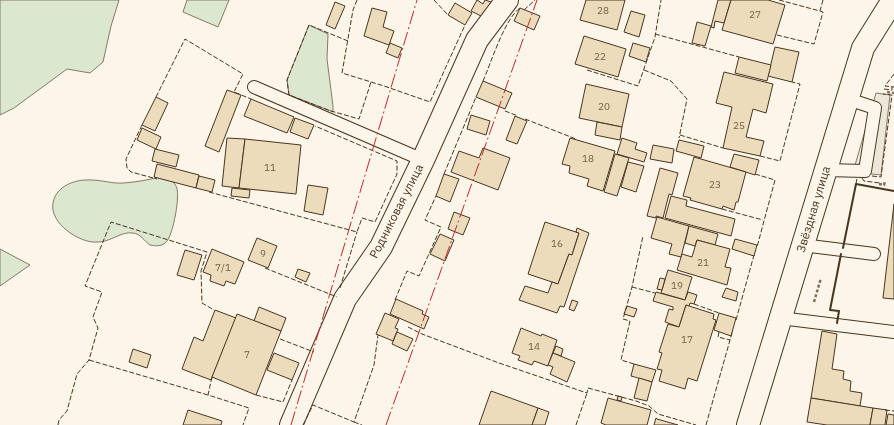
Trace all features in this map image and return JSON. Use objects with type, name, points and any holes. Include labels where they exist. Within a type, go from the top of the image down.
[{"type":"street","name":"Родниковая улица","points":[[290,425],[345,299],[380,247],[477,40],[507,0]]},
{"type":"street","name":"Звёздная улица","points":[[748,425],[863,48],[893,0]]},
{"type":"lane","points":[[254,87],[422,160]]},
{"type":"lane","points":[[826,170],[865,171],[875,108],[848,99]]},
{"type":"lane","points":[[802,245],[874,254]]},
{"type":"lane","points":[[780,318],[894,332]]},
{"type":"green space","points":[[0,0],[119,0],[111,26],[103,62],[90,73],[67,69],[14,108],[0,115]]},
{"type":"green space","points":[[187,0],[229,0],[218,27],[183,12]]},
{"type":"green space","points":[[309,25],[328,34],[327,59],[333,112],[289,95],[287,80]]},
{"type":"green space","points":[[160,177],[170,180],[175,184],[178,197],[172,231],[167,241],[161,245],[150,245],[140,236],[133,233],[124,234],[103,242],[83,240],[67,231],[61,225],[53,210],[53,203],[58,192],[73,182],[91,180],[124,183]]},
{"type":"green space","points":[[0,249],[30,265],[0,286]]},
{"type":"shaded area","points":[[876,93],[890,95],[881,175],[853,172]]},
{"type":"building","points":[[477,0],[483,4],[485,0],[491,2],[483,17],[471,11]]},
{"type":"building","points":[[586,0],[625,0],[617,30],[580,20]]},
{"type":"building","points":[[718,0],[731,0],[724,23],[715,21],[714,28],[711,27]]},
{"type":"building","points":[[731,0],[768,0],[785,5],[773,44],[722,30]]},
{"type":"building","points":[[335,2],[345,6],[335,29],[326,25]]},
{"type":"building","points":[[455,3],[472,13],[465,25],[448,15]]},
{"type":"building","points":[[372,8],[387,12],[383,27],[394,31],[389,45],[364,36]]},
{"type":"building","points":[[520,8],[540,16],[534,30],[514,21]]},
{"type":"building","points":[[631,11],[645,15],[639,37],[624,32]]},
{"type":"building","points":[[697,22],[711,26],[705,46],[692,43]]},
{"type":"building","points":[[584,36],[626,49],[618,77],[575,64]]},
{"type":"building","points":[[390,43],[402,48],[398,58],[386,53]]},
{"type":"building","points":[[633,43],[650,48],[646,62],[629,56]]},
{"type":"building","points":[[775,47],[799,52],[792,82],[768,76]]},
{"type":"building","points":[[739,57],[771,65],[767,81],[735,73]]},
{"type":"building","points":[[724,72],[773,84],[766,113],[753,109],[746,137],[764,141],[760,156],[723,148],[732,107],[716,103]]},
{"type":"building","points":[[483,81],[512,93],[505,109],[476,97]]},
{"type":"building","points":[[586,84],[629,94],[622,127],[579,118]]},
{"type":"building","points":[[227,90],[241,95],[219,152],[205,146]]},
{"type":"building","points":[[156,97],[168,103],[155,131],[142,125]]},
{"type":"building","points":[[251,99],[294,117],[287,133],[244,116]]},
{"type":"building","points":[[471,115],[490,121],[486,135],[467,129]]},
{"type":"building","points":[[515,116],[527,121],[517,144],[506,140]]},
{"type":"building","points":[[295,118],[314,125],[308,139],[290,132]]},
{"type":"building","points":[[597,122],[622,127],[620,140],[595,135]]},
{"type":"building","points":[[142,128],[161,137],[156,149],[137,140]]},
{"type":"building","points":[[227,138],[245,139],[239,188],[222,186]]},
{"type":"building","points":[[570,138],[615,151],[603,191],[587,186],[589,179],[569,173],[570,166],[562,164]]},
{"type":"building","points":[[622,138],[637,143],[635,149],[647,153],[644,162],[617,154]]},
{"type":"building","points":[[245,139],[301,145],[296,194],[239,188]]},
{"type":"building","points":[[679,140],[704,146],[701,158],[676,151]]},
{"type":"building","points":[[653,145],[674,149],[672,163],[650,159]]},
{"type":"building","points":[[483,148],[510,158],[498,190],[451,172],[459,151],[479,158]]},
{"type":"building","points":[[155,149],[179,155],[176,167],[152,161]]},
{"type":"building","points":[[615,154],[629,158],[617,196],[604,192]]},
{"type":"building","points":[[734,154],[759,160],[755,175],[730,167]]},
{"type":"building","points":[[694,157],[746,172],[738,202],[736,202],[734,210],[723,206],[722,209],[690,200],[691,198],[683,196]]},
{"type":"building","points":[[628,162],[644,166],[636,192],[621,187]]},
{"type":"building","points":[[157,164],[199,175],[196,188],[154,177]]},
{"type":"building","points":[[660,168],[678,173],[672,195],[669,194],[663,218],[656,216],[656,218],[647,216]]},
{"type":"building","points":[[444,174],[459,179],[450,202],[436,196]]},
{"type":"building","points":[[199,176],[215,180],[212,192],[196,188]]},
{"type":"building","points":[[308,185],[328,188],[323,215],[304,211]]},
{"type":"building","points":[[232,188],[250,190],[249,198],[231,196]]},
{"type":"building","points":[[671,196],[687,200],[686,206],[735,219],[731,236],[665,218]]},
{"type":"building","points":[[894,204],[894,299],[883,298]]},
{"type":"building","points":[[454,212],[470,218],[463,235],[448,229]]},
{"type":"building","points":[[657,217],[689,226],[681,257],[669,254],[672,244],[651,238]]},
{"type":"building","points":[[545,222],[579,233],[572,255],[569,254],[558,284],[528,274]]},
{"type":"building","points":[[689,226],[718,234],[715,245],[697,240],[695,246],[685,243]]},
{"type":"building","points":[[577,228],[589,233],[564,307],[560,306],[557,313],[519,300],[525,286],[548,293],[552,282],[558,284],[569,254],[572,255],[579,233],[576,232]]},
{"type":"building","points":[[440,234],[454,240],[445,261],[430,254]]},
{"type":"building","points":[[257,238],[277,246],[268,268],[248,260]]},
{"type":"building","points":[[735,239],[757,245],[754,256],[732,249]]},
{"type":"building","points":[[697,240],[730,249],[725,267],[731,268],[727,285],[677,270],[682,254],[692,257]]},
{"type":"building","points":[[212,249],[244,262],[235,284],[226,281],[224,286],[210,281],[211,275],[203,272]]},
{"type":"building","points":[[185,250],[202,255],[194,280],[177,275]]},
{"type":"building","points":[[298,269],[310,273],[306,282],[295,277]]},
{"type":"building","points":[[668,270],[692,277],[685,300],[661,293]]},
{"type":"building","points":[[660,278],[665,279],[662,290],[657,289]]},
{"type":"building","points":[[726,288],[738,292],[736,301],[722,297]]},
{"type":"building","points":[[656,292],[685,300],[688,292],[697,295],[694,304],[690,303],[689,306],[686,305],[679,327],[665,322],[669,309],[673,310],[673,307],[653,301]]},
{"type":"building","points":[[396,299],[423,311],[422,314],[429,317],[424,329],[390,314]]},
{"type":"building","points":[[572,300],[578,302],[574,311],[569,309]]},
{"type":"building","points":[[686,305],[714,314],[713,319],[716,320],[697,381],[688,378],[685,389],[659,381],[662,370],[657,369],[662,353],[659,352],[668,324],[679,327]]},
{"type":"building","points":[[627,306],[637,309],[634,317],[624,314]]},
{"type":"building","points":[[259,307],[286,318],[281,331],[254,321]]},
{"type":"building","points":[[215,310],[236,318],[211,380],[182,369],[194,337],[203,341]]},
{"type":"building","points":[[385,313],[399,319],[395,328],[398,329],[393,341],[376,334]]},
{"type":"building","points":[[719,313],[736,318],[731,336],[714,330]]},
{"type":"building","points":[[237,314],[281,331],[256,395],[212,377]]},
{"type":"building","points":[[521,328],[541,336],[542,334],[557,340],[548,366],[534,361],[532,365],[518,360],[520,356],[512,353]]},
{"type":"building","points":[[822,331],[837,334],[832,369],[844,371],[843,379],[851,381],[850,391],[862,393],[860,406],[811,398]]},
{"type":"building","points":[[397,332],[413,339],[407,351],[392,344]]},
{"type":"building","points":[[556,346],[563,349],[561,356],[553,353]]},
{"type":"building","points":[[133,349],[151,355],[147,368],[129,362]]},
{"type":"building","points":[[274,353],[299,363],[292,380],[267,370]]},
{"type":"building","points":[[553,353],[575,362],[567,382],[550,374],[553,367],[548,365]]},
{"type":"building","points":[[634,364],[656,370],[652,382],[631,376]]},
{"type":"building","points":[[639,378],[652,382],[647,401],[634,398]]},
{"type":"building","points":[[491,391],[538,408],[532,425],[479,425]]},
{"type":"building","points":[[618,396],[622,397],[621,401],[617,400]]},
{"type":"building","points":[[608,398],[651,410],[647,425],[606,425],[601,423]]},
{"type":"building","points":[[811,398],[873,408],[870,425],[827,425],[807,422]]},
{"type":"building","points":[[538,408],[549,412],[545,425],[532,425]]},
{"type":"building","points":[[873,408],[887,410],[885,425],[870,425]]},
{"type":"building","points":[[188,410],[222,421],[221,425],[183,425]]},
{"type":"building","points":[[888,414],[894,415],[894,425],[886,425]]},
{"type":"building","points":[[656,418],[657,419],[678,425],[654,425]]},
{"type":"fence","points":[[357,0],[353,10],[342,73],[430,102],[465,25]]},
{"type":"fence","points":[[434,0],[448,15]]},
{"type":"fence","points":[[524,10],[535,0]]},
{"type":"fence","points":[[587,70],[638,86],[655,37],[661,0]]},
{"type":"fence","points":[[779,0],[820,11],[823,0]]},
{"type":"fence","points":[[483,81],[509,21],[514,13],[520,8]]},
{"type":"fence","points":[[777,35],[814,44],[823,12],[820,11]]},
{"type":"fence","points":[[348,41],[309,25],[287,80],[289,95],[331,111],[359,119],[371,82]]},
{"type":"fence","points":[[655,34],[739,57]]},
{"type":"fence","points":[[156,97],[185,39],[243,74],[234,92],[251,99]]},
{"type":"fence","points":[[644,70],[671,81],[687,99],[679,138]]},
{"type":"fence","points":[[894,74],[885,86],[894,87]]},
{"type":"fence","points":[[760,156],[780,161],[800,84],[792,82]]},
{"type":"fence","points":[[884,89],[892,90],[892,87]]},
{"type":"fence","points":[[872,176],[881,177],[892,95],[883,94]]},
{"type":"fence","points":[[444,174],[476,97]]},
{"type":"fence","points":[[505,111],[518,116]]},
{"type":"fence","points":[[525,119],[576,139]]},
{"type":"fence","points":[[142,125],[126,159],[127,168],[131,172],[157,179]]},
{"type":"fence","points":[[209,192],[357,232],[362,218],[375,222],[397,174],[397,161],[315,126]]},
{"type":"fence","points":[[680,135],[723,148]]},
{"type":"fence","points":[[755,174],[775,180],[757,247]]},
{"type":"fence","points":[[856,184],[857,178]]},
{"type":"fence","points":[[862,178],[864,181],[880,183]]},
{"type":"fence","points":[[395,300],[407,271],[419,276],[441,227],[425,220],[436,196]]},
{"type":"fence","points":[[722,209],[763,220]]},
{"type":"fence","points":[[58,425],[59,420],[67,411],[77,374],[89,360],[98,328],[93,317],[102,292],[85,286],[111,222],[207,252],[201,271],[202,303],[214,310]]},
{"type":"fence","points":[[340,288],[357,232]]},
{"type":"fence","points":[[634,364],[621,360],[630,321],[623,319],[632,287],[643,236]]},
{"type":"fence","points":[[736,320],[754,255]]},
{"type":"fence","points":[[265,268],[337,297]]},
{"type":"fence","points":[[632,287],[655,293]]},
{"type":"fence","points":[[694,304],[719,313]]},
{"type":"fence","points":[[408,327],[422,334],[499,363],[587,393],[588,388],[636,401],[649,406],[658,414],[696,425]]},
{"type":"fence","points":[[719,332],[718,337],[730,340]]},
{"type":"fence","points":[[706,425],[732,333]]},
{"type":"fence","points":[[303,425],[313,405],[354,422],[374,365],[378,335]]},
{"type":"fence","points":[[280,339],[314,352]]},
{"type":"fence","points":[[89,360],[208,395]]},
{"type":"fence","points":[[212,377],[208,395],[249,408],[243,425]]},
{"type":"fence","points":[[256,395],[283,402],[292,380]]},
{"type":"fence","points":[[576,425],[587,393]]},
{"type":"fence","points":[[885,410],[894,411]]},
{"type":"fence","points":[[354,422],[362,425]]},
{"type":"wall","points":[[843,248],[856,184],[894,191]]},
{"type":"wall","points":[[837,323],[839,311],[830,310],[841,254]]},
{"type":"power","points":[[291,425],[417,0]]},
{"type":"power","points":[[386,425],[537,0]]}]
